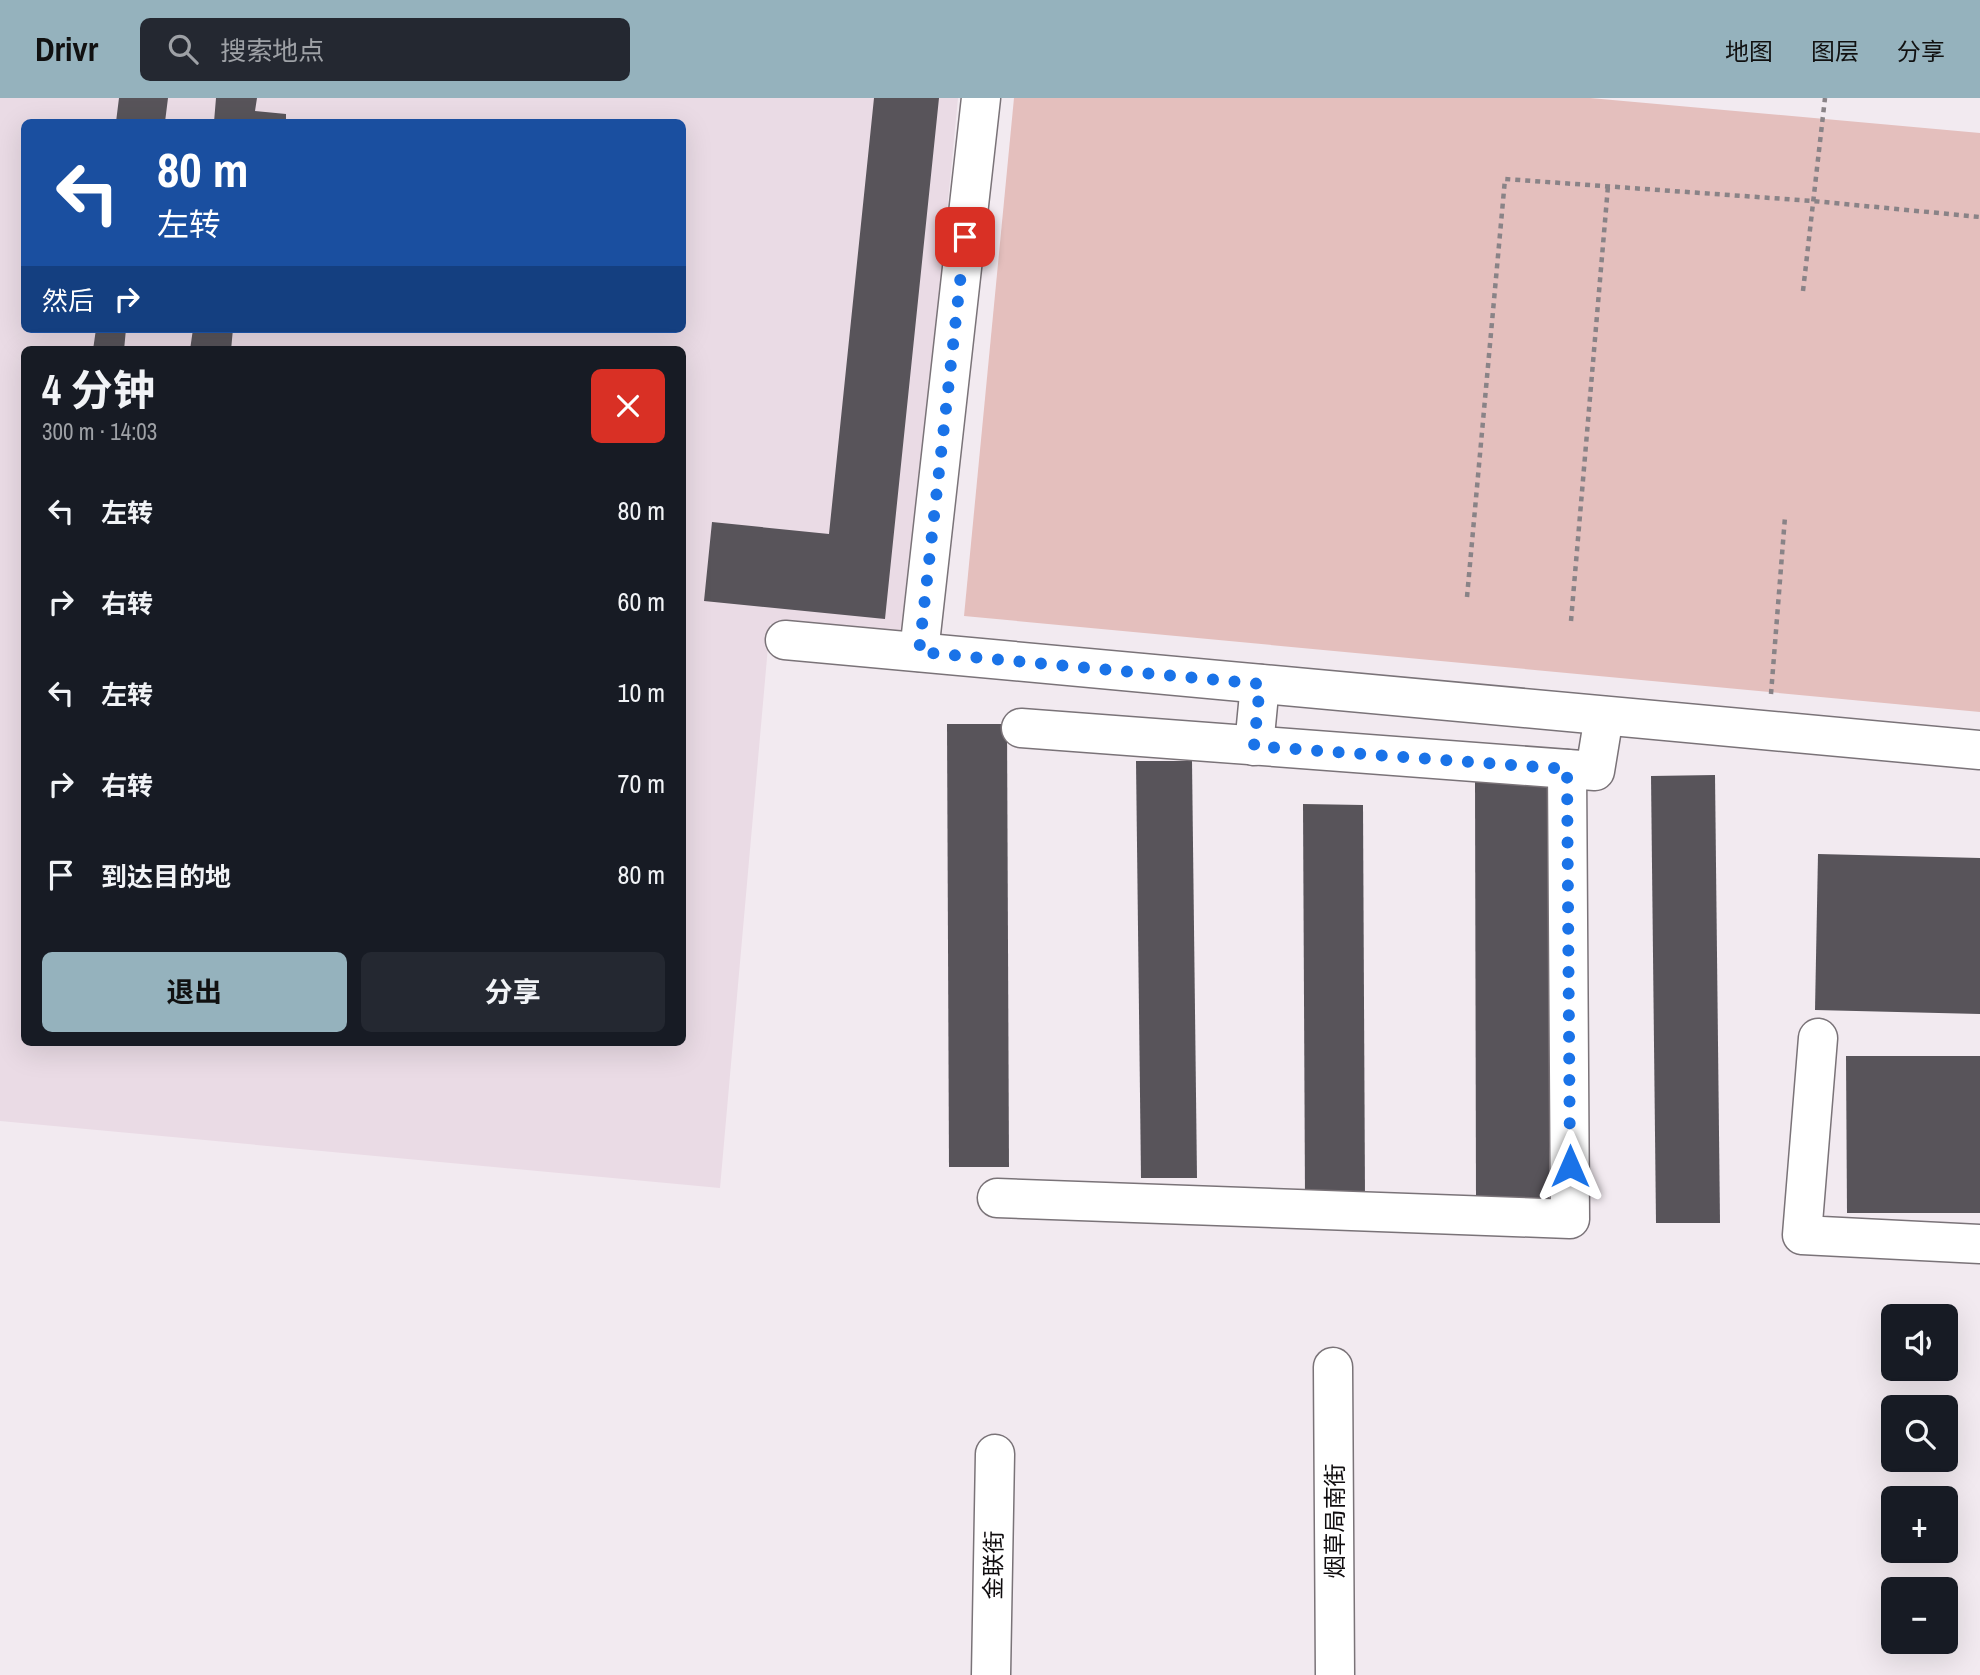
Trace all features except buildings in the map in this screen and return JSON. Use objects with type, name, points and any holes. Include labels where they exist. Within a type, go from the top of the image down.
[{"type":"street","points":[[919,652],[981,98]]},
{"type":"street","points":[[785,640],[1980,750]]},
{"type":"street","points":[[1254,746],[1260,684]]},
{"type":"street","points":[[1021,729],[1595,771],[1604,716]]},
{"type":"street","points":[[997,1198],[1570,1219],[1567,769]]},
{"type":"street","points":[[1818,1038],[1802,1235],[1980,1244]]},
{"type":"street","name":"烟草局南街","points":[[1334,1367],[1335,1675]]},
{"type":"street","name":"金联街","points":[[991,1675],[995,1454]]},
{"type":"path","points":[[1803,291],[1825,98]]},
{"type":"path","points":[[1467,597],[1505,179],[1813,201],[1980,217]]},
{"type":"path","points":[[1571,621],[1608,187]]},
{"type":"path","points":[[1768,730],[1785,517]]},
{"type":"shaded area","points":[[0,98],[958,98],[906,636],[770,624],[720,1188],[0,1121]]},
{"type":"shaded area","points":[[1014,98],[1590,98],[1980,133],[1980,712],[964,616]]},
{"type":"route","points":[[965,237],[919,652],[1260,684],[1254,746],[1567,769],[1570,1166]]}]
